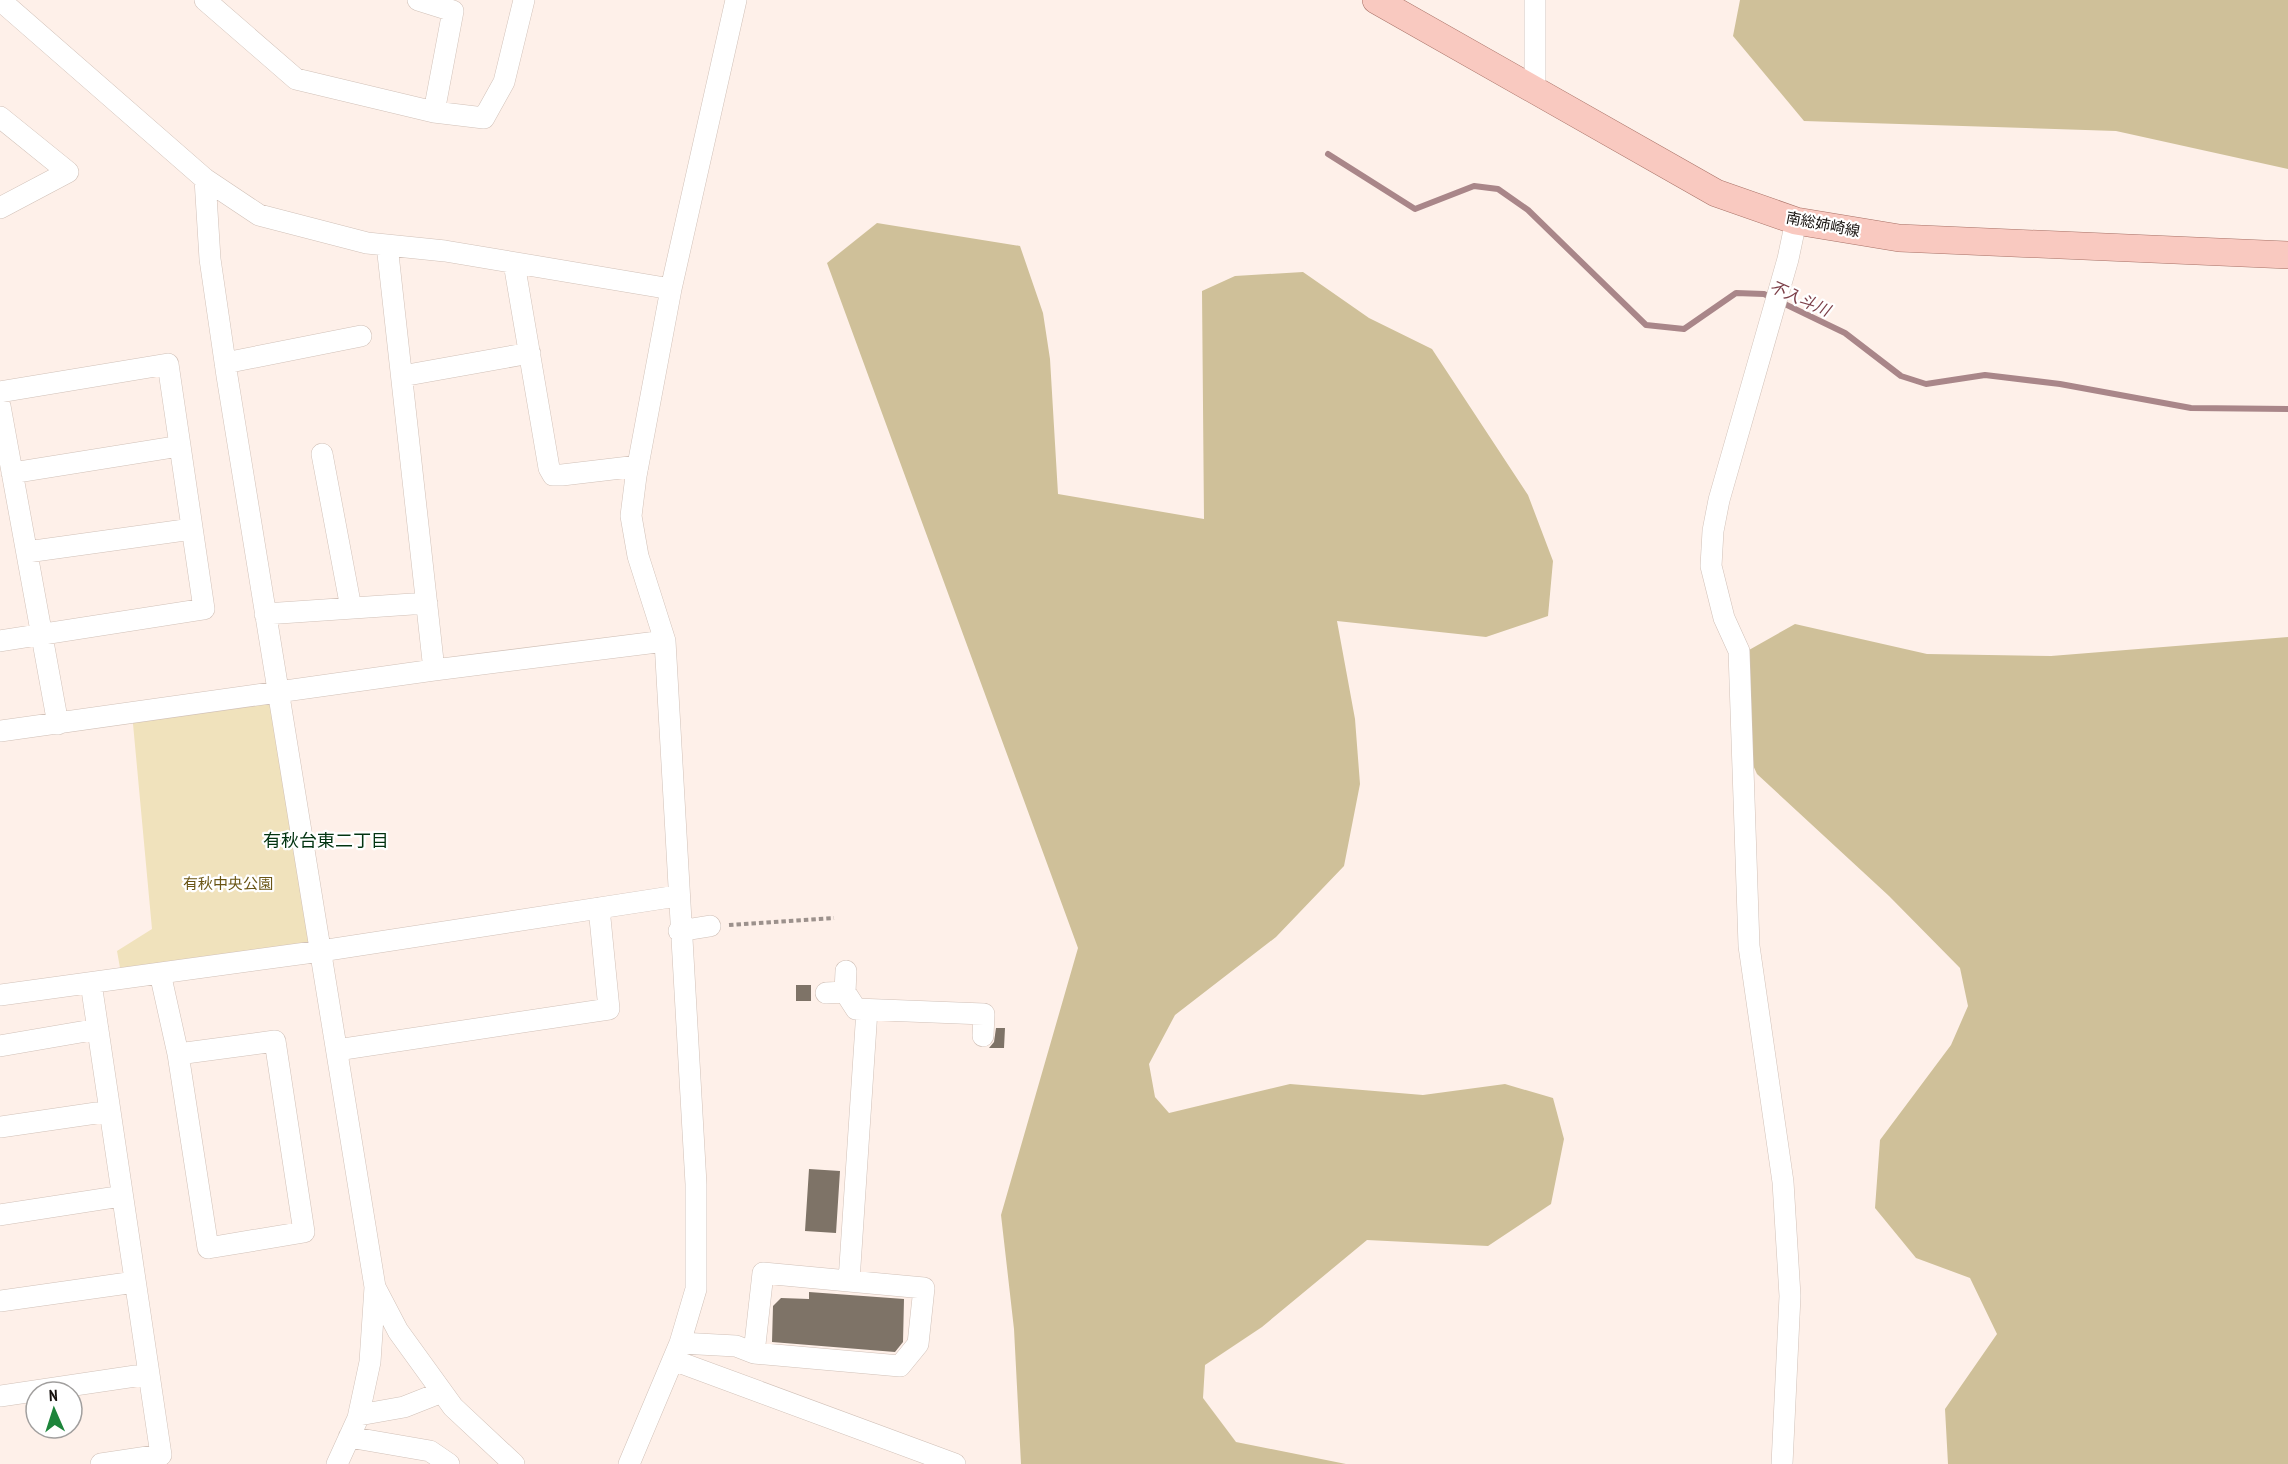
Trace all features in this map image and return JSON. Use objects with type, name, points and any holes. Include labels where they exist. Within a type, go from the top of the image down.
[{"type":"main road","name":"南総姉崎線","points":[[1376,0],[1535,88],[1716,193],[1796,221],[1899,238],[2288,255]]},
{"type":"street","points":[[0,0],[205,178],[259,215],[367,243],[445,251],[671,289]]},
{"type":"street","points":[[205,0],[296,79],[434,112],[484,117],[504,82],[524,0]]},
{"type":"street","points":[[418,0],[453,11],[434,112]]},
{"type":"street","points":[[629,1464],[677,1352],[696,1289],[696,1184],[677,896],[665,641],[638,556],[632,516],[638,466],[671,289],[736,0]]},
{"type":"street","points":[[1535,0],[1535,88]]},
{"type":"street","points":[[0,117],[68,172],[0,208]]},
{"type":"street","points":[[205,178],[210,259],[225,363],[375,1287],[370,1362],[358,1415],[337,1464]]},
{"type":"street","points":[[1782,1464],[1790,1296],[1783,1182],[1749,946],[1739,651],[1724,618],[1711,566],[1719,500],[1785,271],[1796,221]]},
{"type":"street","points":[[387,245],[434,670]]},
{"type":"street","points":[[514,262],[549,468],[554,475],[638,466]]},
{"type":"street","points":[[225,363],[361,336]]},
{"type":"street","points":[[402,376],[530,353]]},
{"type":"street","points":[[0,392],[168,364],[204,609],[0,641]]},
{"type":"street","points":[[0,406],[12,473],[9,502],[27,552],[58,724]]},
{"type":"street","points":[[12,473],[180,446]]},
{"type":"street","points":[[322,454],[351,608]]},
{"type":"street","points":[[27,552],[192,529]]},
{"type":"street","points":[[265,614],[427,603]]},
{"type":"street","points":[[0,731],[434,670],[665,641]]},
{"type":"street","points":[[0,995],[321,951],[677,896]]},
{"type":"street","points":[[337,1050],[609,1009],[599,908]]},
{"type":"street","points":[[679,931],[710,926]]},
{"type":"street","points":[[160,973],[178,1054],[208,1248],[304,1232],[276,1041],[178,1054]]},
{"type":"street","points":[[91,983],[161,1455],[101,1464]]},
{"type":"street","points":[[839,986],[856,1010],[984,1014],[983,1036]]},
{"type":"street","points":[[849,1281],[867,1010]]},
{"type":"street","points":[[0,1046],[98,1029]]},
{"type":"street","points":[[0,1127],[110,1111]]},
{"type":"street","points":[[0,1215],[123,1196]]},
{"type":"street","points":[[677,1352],[736,1346],[754,1353],[900,1366],[918,1344],[924,1288],[763,1273],[754,1353]]},
{"type":"street","points":[[0,1301],[135,1282]]},
{"type":"street","points":[[375,1287],[398,1331],[453,1407],[514,1464]]},
{"type":"street","points":[[677,1352],[955,1464]]},
{"type":"street","points":[[0,1396],[149,1374]]},
{"type":"street","points":[[358,1415],[404,1407],[442,1392]]},
{"type":"street","points":[[349,1437],[430,1451],[449,1464]]},
{"type":"path","points":[[710,926],[834,918]]},
{"type":"green space","name":"有秋中央公園","points":[[279,691],[321,951],[122,979],[117,951],[152,929],[132,713]]},
{"type":"shaded area","points":[[1740,0],[2288,0],[2288,169],[2116,131],[1804,121],[1733,36]]},
{"type":"shaded area","points":[[877,223],[1020,246],[1043,313],[1050,359],[1058,494],[1204,519],[1202,291],[1235,276],[1303,272],[1369,318],[1432,349],[1528,495],[1553,561],[1548,616],[1486,637],[1337,621],[1355,719],[1360,784],[1344,866],[1276,937],[1175,1015],[1149,1064],[1155,1097],[1169,1113],[1290,1084],[1423,1095],[1505,1084],[1553,1098],[1564,1139],[1551,1204],[1488,1246],[1367,1240],[1262,1327],[1205,1365],[1203,1398],[1236,1442],[1346,1464],[1021,1464],[1014,1329],[1001,1215],[1078,948],[827,263]]},
{"type":"shaded area","points":[[1795,624],[1927,654],[2051,656],[2288,637],[2288,1464],[1948,1464],[1945,1409],[1997,1334],[1970,1278],[1916,1258],[1875,1208],[1880,1140],[1951,1045],[1968,1006],[1960,968],[1889,896],[1757,774],[1731,717],[1749,650]]},
{"type":"building","points":[[796,985],[811,985],[811,1001],[796,1001]]},
{"type":"building","points":[[996,1028],[1005,1028],[1004,1048],[989,1048],[994,1042]]},
{"type":"building","points":[[809,1169],[840,1171],[836,1233],[805,1231]]},
{"type":"building","points":[[809,1292],[904,1299],[903,1342],[895,1352],[772,1342],[773,1306],[781,1298],[809,1299]]},
{"type":"waterway","name":"不入斗川","points":[[1328,154],[1415,209],[1474,186],[1498,189],[1528,210],[1646,325],[1684,329],[1736,293],[1764,294],[1845,333],[1901,376],[1926,384],[1985,375],[2060,384],[2191,408],[2288,409]]},
{"type":"district","name":"有秋台東二丁目","points":[[326,840]]}]
